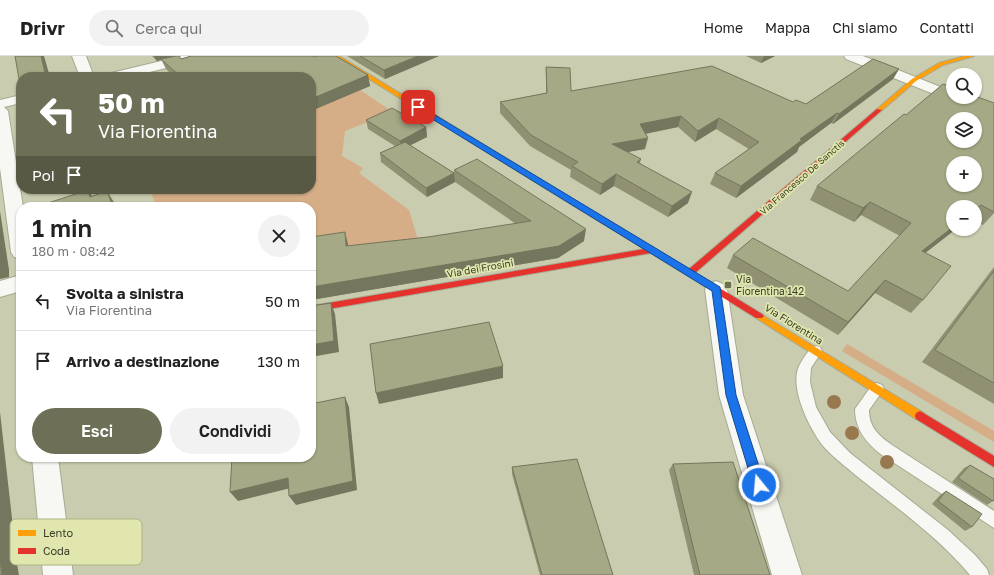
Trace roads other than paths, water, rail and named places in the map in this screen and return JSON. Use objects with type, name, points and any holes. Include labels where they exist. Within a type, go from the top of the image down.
[{"type":"street","points":[[79,56],[85,72]]},
{"type":"street","points":[[132,72],[198,56]]},
{"type":"street","name":"Via Fiorentina","points":[[335,56],[653,250],[994,462]]},
{"type":"street","points":[[851,56],[994,113]]},
{"type":"street","name":"Via Francesco De Sanctis","points":[[690,273],[914,80],[941,64],[971,56]]},
{"type":"street","points":[[0,104],[16,100]]},
{"type":"street","points":[[0,111],[16,218]]},
{"type":"street","name":"Via dei Frosini","points":[[316,308],[653,250]]},
{"type":"street","points":[[0,289],[16,284]]},
{"type":"street","points":[[716,289],[731,395],[788,575]]},
{"type":"street","points":[[46,462],[52,519]]},
{"type":"street","points":[[57,565],[58,575]]},
{"type":"lane","points":[[816,351],[804,369],[803,376],[806,393],[815,421],[826,438],[864,472],[961,552],[982,575]]},
{"type":"lane","points":[[877,389],[862,409],[863,423],[874,440],[994,520]]},
{"type":"place","name":"Via Fiorentina 142","points":[[728,285]]}]
